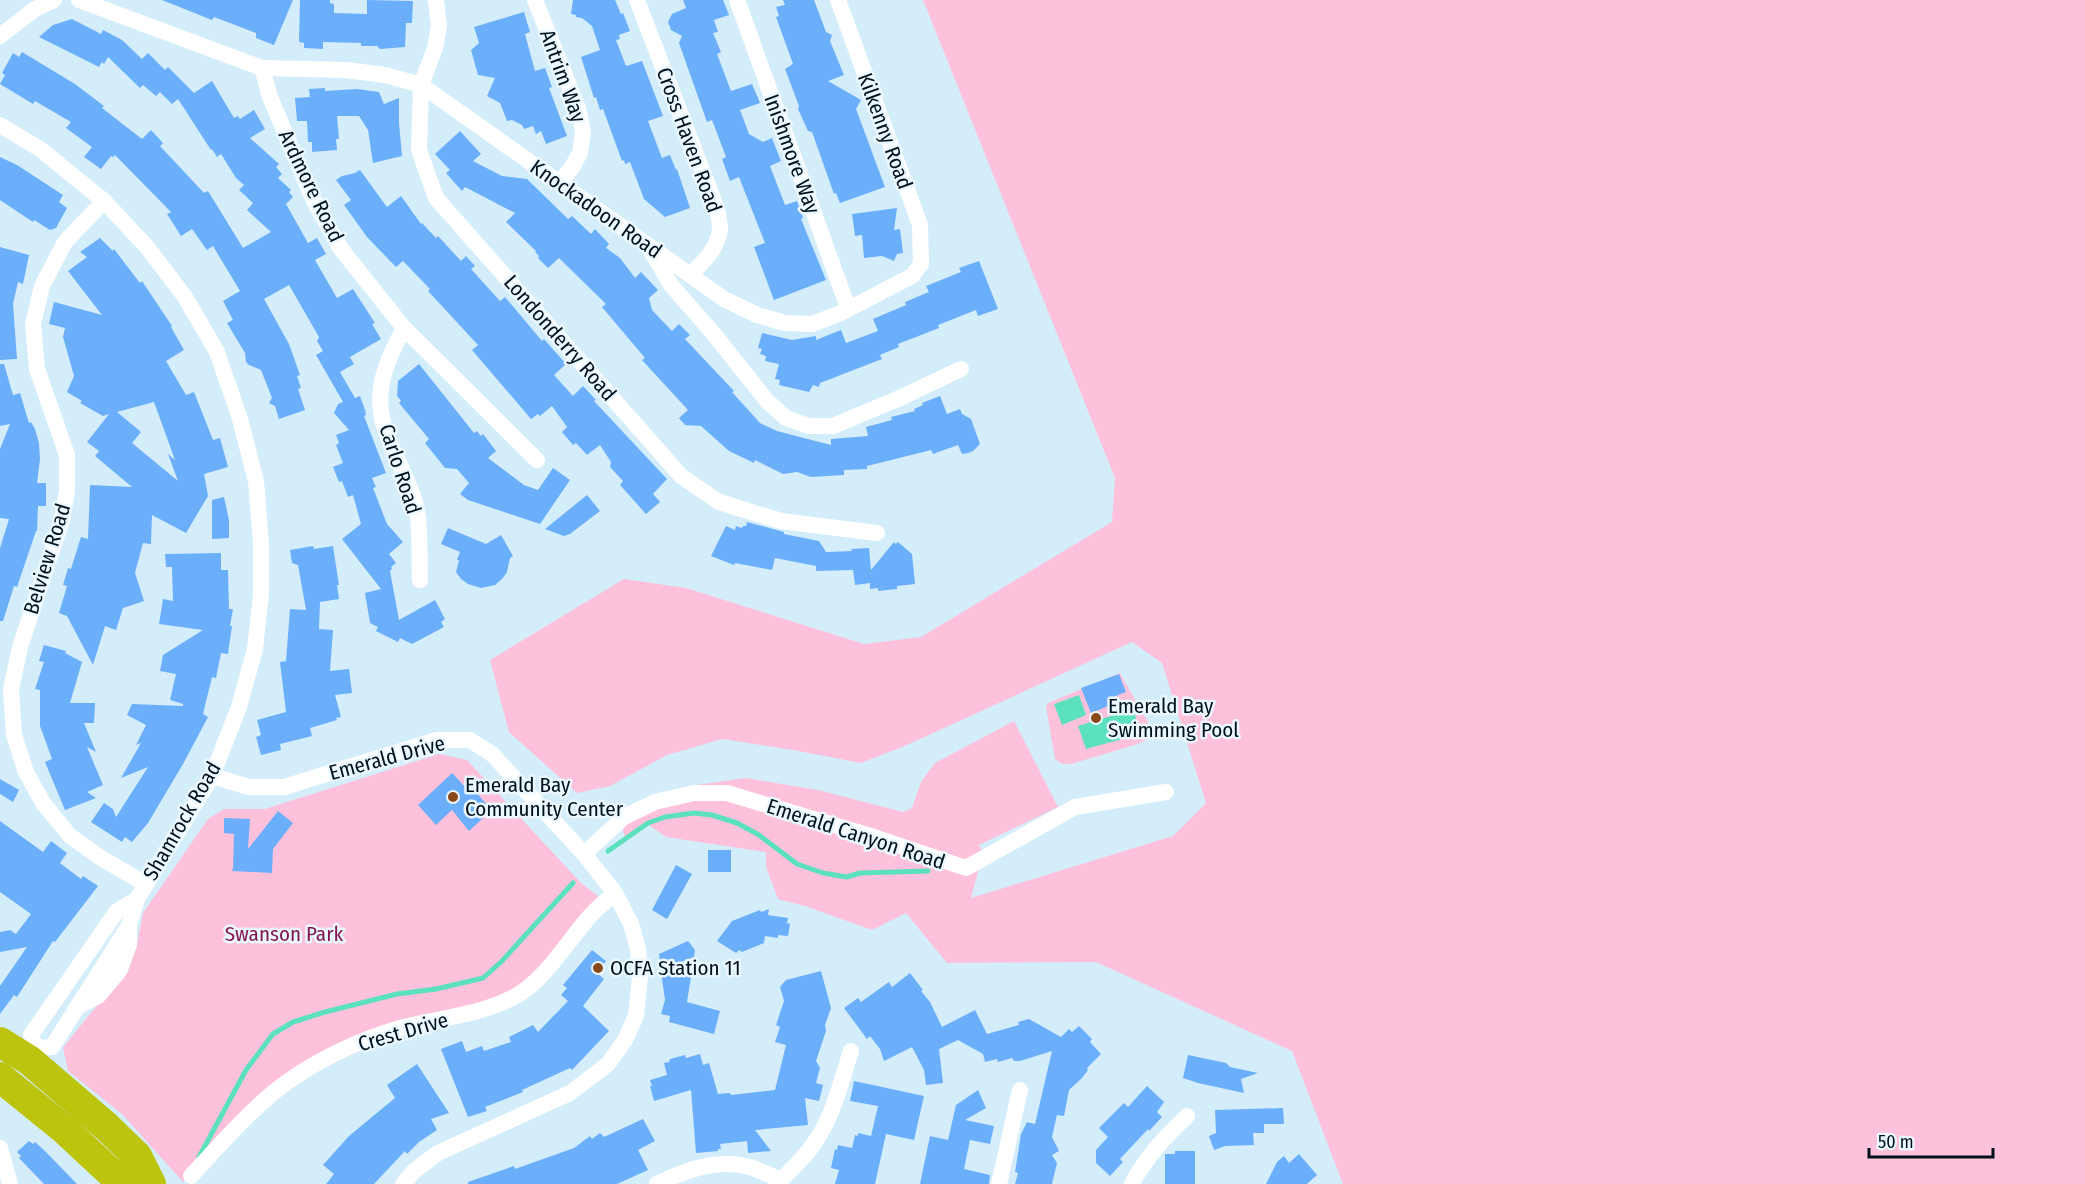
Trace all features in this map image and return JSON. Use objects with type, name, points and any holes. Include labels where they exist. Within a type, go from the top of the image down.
[{"type":"highway","points":[[0,1042],[32,1054],[137,1156],[152,1184]]},
{"type":"highway","points":[[0,1056],[13,1061],[32,1054]]},
{"type":"highway","points":[[32,1054],[40,1086],[93,1133],[97,1139],[103,1165]]},
{"type":"highway","points":[[0,1077],[66,1131],[110,1172],[132,1184]]},
{"type":"street","points":[[0,36],[35,9],[54,0]]},
{"type":"street","points":[[80,0],[262,68]]},
{"type":"street","name":"Londonderry Road","points":[[436,0],[439,26],[435,48],[421,85],[419,150],[436,198],[681,476],[718,502],[781,521],[877,533]]},
{"type":"street","name":"Antrim Way","points":[[535,0],[578,108],[583,131],[580,153],[571,170],[559,183]]},
{"type":"street","name":"Cross Haven Road","points":[[637,0],[717,209],[720,230],[714,246],[704,261],[690,275]]},
{"type":"street","name":"Inishmore Way","points":[[737,0],[848,308]]},
{"type":"street","name":"Kilkenny Road","points":[[838,0],[920,225],[921,264]]},
{"type":"street","name":"Knockadoon Road","points":[[262,68],[346,70],[385,75],[421,85],[724,299],[758,315],[785,323],[812,324],[841,313],[904,281],[912,276],[921,264]]},
{"type":"street","name":"Ardmore Road","points":[[262,68],[270,97],[312,199],[341,249],[404,328],[537,460]]},
{"type":"street","name":"Shamrock Road","points":[[0,125],[40,149],[104,201],[147,247],[185,297],[217,352],[240,419],[256,481],[261,543],[261,594],[255,649],[239,707],[212,776],[137,899],[129,925],[129,945],[119,971],[98,996],[77,1007],[52,1047],[32,1054],[31,1035],[58,994],[117,911],[137,899]]},
{"type":"street","name":"Belview Road","points":[[104,201],[65,242],[42,286],[33,324],[37,369],[67,455],[67,491],[62,520],[20,647],[11,688],[7,728],[26,772],[43,803],[70,836],[101,858],[146,884]]},
{"type":"street","points":[[648,245],[671,285],[767,401],[786,418],[809,426],[833,426],[961,369]]},
{"type":"street","points":[[710,288],[706,308],[712,333]]},
{"type":"street","name":"Carlo Road","points":[[404,328],[389,356],[381,378],[379,401],[387,436],[408,481],[417,509],[420,580]]},
{"type":"street","name":"Emerald Drive","points":[[212,776],[249,787],[284,787],[437,740],[470,740],[492,754],[584,854],[615,893],[631,924],[638,950],[640,976],[636,1016],[625,1040],[608,1064],[570,1093],[438,1153],[414,1171],[404,1184]]},
{"type":"street","name":"Emerald Canyon Road","points":[[584,854],[624,817],[655,802],[694,793],[727,793],[874,837],[966,868],[1075,807],[1166,792]]},
{"type":"street","name":"Crest Drive","points":[[191,1176],[275,1091],[320,1062],[352,1045],[400,1028],[479,1011],[514,997],[533,983],[592,914],[615,893]]},
{"type":"street","points":[[58,994],[77,1007]]},
{"type":"street","points":[[657,1184],[696,1167],[720,1164],[750,1167],[782,1182],[821,1134],[851,1051]]},
{"type":"street","points":[[999,1184],[1020,1090]]},
{"type":"street","points":[[1132,1184],[1154,1149],[1187,1116]]},
{"type":"street","points":[[0,1148],[10,1184]]},
{"type":"green space","points":[[923,0],[2085,0],[2085,1184],[1343,1184],[1292,1051],[1096,962],[947,963],[906,913],[872,930],[805,906],[778,899],[766,867],[766,852],[666,837],[649,825],[625,840],[621,819],[689,786],[746,778],[818,790],[903,812],[912,808],[921,782],[935,763],[1014,721],[1058,807],[979,845],[983,853],[971,898],[1173,836],[1206,803],[1162,663],[1132,642],[907,745],[861,763],[722,739],[667,755],[610,786],[577,793],[509,732],[490,660],[624,579],[686,588],[864,644],[921,637],[1112,522],[1115,478]]},
{"type":"green space","name":"Emerald Bay Swimming Pool","points":[[1120,673],[1155,735],[1138,744],[1071,764],[1062,764],[1055,759],[1046,707],[1048,703]]},
{"type":"green space","name":"Swanson Park","points":[[439,754],[467,760],[581,883],[598,896],[590,912],[553,955],[512,992],[453,1012],[272,1088],[183,1182],[122,1114],[68,1071],[63,1048],[128,972],[137,944],[143,913],[208,819],[224,809],[265,809]]},
{"type":"shaded area","points":[[1079,695],[1086,715],[1062,725],[1054,704]]},
{"type":"shaded area","points":[[1133,707],[1140,734],[1086,749],[1078,726],[1128,711],[1128,708]]},
{"type":"building","points":[[162,0],[293,0],[274,45],[256,38],[256,33],[214,17],[212,20]]},
{"type":"building","points":[[300,0],[330,0],[330,3],[334,4],[334,13],[367,14],[367,0],[413,1],[412,23],[406,23],[405,47],[380,49],[377,46],[361,46],[361,43],[323,42],[323,49],[304,48],[304,43],[299,42]]},
{"type":"building","points":[[573,0],[615,0],[621,14],[623,13],[630,31],[619,35],[620,39],[616,40],[626,66],[642,61],[663,116],[648,121],[662,158],[670,155],[677,169],[690,208],[665,217],[644,199],[630,162],[625,164],[624,160],[622,161],[603,109],[600,110],[596,97],[594,98],[581,57],[600,50],[592,26],[582,18],[571,14]]},
{"type":"building","points":[[683,0],[723,0],[729,15],[714,20],[718,32],[713,33],[721,52],[717,54],[731,91],[752,84],[760,103],[740,110],[749,134],[763,142],[772,138],[781,161],[770,166],[785,205],[797,201],[803,218],[801,219],[826,280],[774,300],[754,247],[765,243],[739,177],[730,181],[722,159],[726,157],[712,120],[707,122],[679,43],[682,36],[671,30],[668,22],[672,14],[686,8]]},
{"type":"building","points":[[783,0],[814,0],[826,32],[832,35],[830,41],[844,75],[828,81],[861,100],[856,109],[885,187],[840,203],[836,193],[834,194],[812,132],[808,131],[798,109],[799,106],[785,69],[793,64],[776,17],[779,16],[776,7],[785,5]]},
{"type":"building","points":[[524,12],[530,32],[525,34],[535,71],[545,68],[552,87],[549,88],[567,136],[546,144],[541,131],[536,134],[533,126],[524,129],[522,125],[512,120],[507,121],[500,103],[487,96],[495,78],[478,75],[471,50],[479,43],[474,27]]},
{"type":"building","points":[[72,19],[101,34],[103,30],[122,40],[142,59],[148,53],[165,70],[168,67],[194,93],[212,81],[234,118],[238,116],[240,119],[254,110],[265,129],[250,138],[279,164],[276,167],[282,174],[278,178],[291,190],[289,192],[293,197],[286,204],[308,243],[317,238],[326,254],[315,260],[337,298],[353,289],[375,323],[372,324],[381,339],[350,357],[354,364],[340,372],[355,398],[360,396],[366,415],[364,416],[386,473],[372,478],[376,487],[373,488],[387,524],[403,542],[389,554],[396,563],[390,571],[399,620],[435,600],[445,619],[441,622],[444,627],[412,644],[400,638],[398,642],[376,631],[378,627],[370,623],[365,593],[381,589],[342,539],[361,524],[353,495],[348,497],[333,467],[343,463],[336,445],[339,443],[336,435],[349,430],[334,413],[338,404],[343,402],[316,355],[323,351],[317,341],[319,337],[289,285],[264,299],[289,344],[300,375],[297,376],[301,388],[298,389],[305,410],[279,419],[275,406],[269,403],[272,398],[261,370],[246,362],[245,353],[227,323],[233,320],[223,301],[240,291],[213,246],[207,250],[192,229],[181,236],[167,214],[171,212],[115,155],[111,156],[101,169],[84,157],[92,147],[66,128],[71,122],[35,101],[33,104],[0,84],[5,75],[2,73],[13,53],[19,57],[22,52],[75,84],[142,139],[151,130],[163,143],[160,146],[204,193],[208,191],[243,248],[271,232],[247,210],[253,203],[239,190],[244,185],[236,178],[221,154],[217,157],[211,150],[178,99],[172,104],[160,92],[156,96],[143,85],[140,88],[108,57],[99,67],[39,37],[53,25]]},
{"type":"building","points":[[325,88],[325,91],[357,89],[379,92],[384,104],[399,98],[402,156],[373,163],[368,130],[359,116],[337,116],[339,139],[336,139],[337,150],[312,152],[312,142],[308,142],[307,121],[297,121],[295,98],[310,97],[309,89]]},
{"type":"building","points":[[460,131],[481,154],[473,161],[502,176],[527,179],[568,219],[572,216],[591,234],[595,229],[609,244],[606,248],[620,258],[635,278],[641,272],[658,290],[649,298],[652,310],[672,331],[679,324],[690,335],[685,339],[734,391],[732,392],[760,423],[777,431],[831,445],[831,439],[868,436],[866,427],[915,411],[914,409],[923,405],[922,403],[940,396],[947,414],[960,409],[962,414],[971,419],[980,444],[968,453],[962,454],[958,445],[933,454],[931,450],[867,466],[867,469],[844,470],[844,475],[811,477],[797,472],[783,474],[755,460],[754,463],[729,451],[701,426],[685,425],[679,418],[688,410],[642,360],[645,358],[602,307],[606,304],[559,258],[548,268],[538,258],[536,251],[506,222],[515,213],[465,187],[462,191],[446,173],[450,170],[435,154]]},
{"type":"building","points":[[0,157],[17,165],[63,195],[59,202],[67,208],[56,228],[50,230],[34,220],[33,222],[0,200]]},
{"type":"building","points":[[360,170],[387,207],[401,196],[421,224],[436,238],[438,236],[461,261],[466,256],[475,266],[471,269],[500,301],[505,297],[542,341],[544,339],[566,364],[554,375],[573,396],[583,386],[596,400],[594,401],[667,479],[653,494],[660,502],[646,514],[620,485],[623,481],[610,467],[611,462],[600,445],[587,455],[576,443],[573,445],[562,432],[567,427],[552,406],[540,416],[538,414],[531,419],[472,350],[478,345],[428,291],[430,289],[403,261],[396,267],[367,237],[344,205],[351,200],[336,180]]},
{"type":"building","points":[[897,208],[894,230],[900,229],[903,253],[897,254],[894,261],[882,256],[864,258],[862,235],[855,236],[852,214]]},
{"type":"building","points":[[100,238],[113,251],[114,249],[140,283],[142,281],[172,326],[184,350],[166,361],[186,395],[194,392],[213,440],[220,438],[228,467],[204,474],[208,496],[186,533],[152,515],[151,544],[143,543],[135,573],[144,601],[123,608],[116,630],[105,626],[93,665],[67,616],[59,613],[67,586],[63,585],[68,568],[71,569],[81,537],[88,539],[90,485],[132,487],[95,456],[99,451],[87,442],[109,414],[103,416],[80,403],[82,401],[67,392],[74,376],[63,337],[65,328],[49,324],[54,302],[102,315],[68,271],[87,257],[80,252]],"holes":[[[154,402],[175,460],[168,454],[178,481],[132,443],[141,432],[117,412]]]},
{"type":"building","points":[[0,247],[29,255],[23,284],[18,282],[13,304],[17,359],[0,360]]},
{"type":"building","points":[[979,261],[998,309],[978,316],[976,310],[938,325],[939,328],[898,344],[899,347],[880,355],[882,359],[820,383],[819,387],[813,385],[809,392],[779,385],[780,380],[775,379],[779,364],[765,361],[766,356],[760,354],[762,349],[758,348],[762,333],[792,340],[816,336],[816,340],[841,330],[846,343],[878,331],[873,319],[906,305],[905,302],[929,292],[926,286],[961,272],[959,268]]},
{"type":"building","points":[[0,364],[4,364],[13,395],[20,393],[29,423],[31,422],[35,429],[40,459],[37,483],[46,483],[46,506],[38,506],[37,531],[17,587],[14,586],[3,621],[0,621],[0,548],[9,519],[0,518],[0,449],[10,424],[0,426]]},
{"type":"building","points":[[419,364],[474,433],[477,431],[481,436],[483,434],[496,451],[488,458],[524,485],[538,490],[553,468],[570,480],[540,524],[468,500],[460,494],[469,483],[457,469],[445,468],[425,443],[429,439],[399,403],[401,401],[397,396],[398,381]]},
{"type":"building","points":[[587,495],[600,511],[564,536],[545,529]]},
{"type":"building","points":[[224,497],[229,520],[229,538],[212,539],[212,500]]},
{"type":"building","points":[[747,522],[784,532],[784,534],[819,541],[826,552],[869,548],[871,570],[894,542],[896,544],[898,542],[912,554],[915,584],[878,591],[878,588],[870,589],[870,583],[855,585],[853,570],[816,571],[816,566],[775,558],[772,570],[735,563],[734,565],[711,556],[726,526],[735,530],[736,526],[742,528],[746,526]]},
{"type":"building","points":[[448,528],[486,544],[501,535],[513,556],[510,558],[507,572],[502,579],[495,585],[481,588],[461,579],[456,572],[460,552],[441,544]]},
{"type":"building","points":[[313,546],[314,549],[333,546],[339,599],[320,602],[319,629],[333,630],[330,671],[349,669],[352,693],[335,695],[341,717],[336,718],[337,720],[310,728],[312,736],[280,744],[281,750],[261,755],[256,737],[261,735],[257,720],[286,712],[280,662],[286,661],[290,609],[306,610],[298,565],[292,563],[290,550]]},
{"type":"building","points":[[221,553],[221,570],[228,570],[229,609],[233,609],[230,626],[232,626],[228,654],[221,653],[216,678],[212,677],[203,714],[208,717],[148,823],[132,842],[125,837],[122,842],[91,822],[104,803],[113,809],[116,817],[148,767],[121,778],[141,743],[136,745],[146,725],[127,715],[132,704],[183,706],[183,704],[170,700],[176,674],[160,671],[163,655],[203,630],[159,624],[163,599],[173,601],[172,567],[166,567],[165,554]]},
{"type":"building","points":[[44,645],[66,651],[65,653],[82,662],[70,703],[95,703],[94,723],[84,723],[96,752],[87,747],[103,785],[87,792],[96,798],[65,810],[45,762],[52,759],[40,726],[40,690],[35,689],[44,662],[39,661]]},
{"type":"building","points":[[1119,674],[1126,692],[1108,699],[1111,705],[1091,713],[1081,688]]},
{"type":"building","name":"Emerald Bay Community Center","points":[[452,773],[467,789],[470,786],[492,810],[469,831],[452,810],[436,825],[418,805]]},
{"type":"building","points":[[0,779],[19,790],[13,802],[0,794]]},
{"type":"building","points":[[278,811],[293,823],[273,849],[272,873],[231,871],[233,869],[234,834],[224,833],[224,818],[250,819],[248,849]]},
{"type":"building","points":[[0,821],[43,852],[51,841],[67,853],[60,863],[81,879],[83,876],[98,886],[55,942],[53,941],[17,997],[14,995],[0,1014],[0,986],[27,947],[0,952],[0,932],[10,930],[16,934],[31,914],[0,892]]},
{"type":"building","points":[[708,850],[731,850],[731,872],[708,872]]},
{"type":"building","points":[[676,865],[692,874],[667,919],[652,910]]},
{"type":"building","points":[[769,909],[768,915],[788,918],[787,923],[790,924],[788,936],[778,935],[778,938],[765,936],[764,943],[742,952],[739,950],[736,953],[717,941],[732,921],[760,910],[761,912]]},
{"type":"building","points":[[688,941],[695,950],[694,957],[661,970],[659,954]]},
{"type":"building","points":[[592,950],[606,961],[597,973],[604,979],[583,1006],[609,1031],[572,1070],[570,1068],[522,1090],[523,1092],[485,1107],[487,1111],[468,1117],[441,1049],[462,1041],[466,1052],[482,1046],[484,1051],[511,1042],[509,1037],[533,1025],[538,1032],[568,1001],[561,995],[567,988],[563,985]]},
{"type":"building","points":[[821,971],[831,1008],[816,1061],[820,1068],[816,1083],[823,1085],[819,1101],[805,1098],[808,1125],[755,1130],[771,1151],[748,1153],[747,1141],[720,1144],[721,1149],[718,1151],[696,1153],[691,1090],[654,1101],[650,1080],[667,1075],[664,1063],[669,1062],[670,1059],[700,1054],[703,1065],[709,1063],[718,1094],[730,1093],[731,1095],[775,1090],[786,1045],[775,1042],[780,1027],[776,1025],[784,1001],[780,987],[786,980]]},
{"type":"building","points":[[661,972],[691,977],[687,1002],[720,1011],[714,1034],[669,1022],[670,1016],[661,1014],[665,1000]]},
{"type":"building","points":[[910,973],[923,990],[921,991],[930,1002],[942,1027],[975,1010],[987,1034],[1019,1025],[1018,1022],[1029,1019],[1061,1037],[1069,1029],[1072,1032],[1079,1026],[1092,1039],[1090,1042],[1101,1054],[1069,1090],[1064,1116],[1057,1115],[1052,1137],[1059,1151],[1052,1155],[1057,1163],[1052,1184],[1015,1184],[1018,1173],[1015,1172],[1021,1134],[1027,1122],[1035,1124],[1052,1051],[1020,1061],[1014,1061],[1012,1058],[998,1062],[997,1059],[985,1062],[983,1054],[958,1040],[939,1049],[943,1083],[926,1085],[924,1070],[912,1047],[884,1061],[880,1049],[870,1036],[867,1039],[844,1008],[858,998],[861,1002],[889,982],[892,987]]},
{"type":"building","points":[[1188,1055],[1258,1073],[1241,1079],[1244,1093],[1198,1083],[1183,1078]]},
{"type":"building","points":[[417,1064],[449,1113],[431,1119],[437,1130],[419,1142],[407,1154],[405,1151],[374,1184],[326,1184],[334,1174],[323,1165],[349,1136],[395,1098],[387,1085]]},
{"type":"building","points":[[854,1081],[924,1096],[914,1140],[886,1134],[875,1184],[835,1184],[839,1170],[831,1168],[838,1145],[852,1148],[855,1135],[858,1136],[858,1133],[871,1136],[878,1106],[850,1101]]},
{"type":"building","points":[[1147,1086],[1164,1102],[1157,1112],[1162,1117],[1120,1159],[1123,1162],[1110,1176],[1096,1163],[1096,1150],[1108,1137],[1099,1128],[1124,1103],[1128,1107]]},
{"type":"building","points":[[978,1090],[986,1108],[965,1120],[994,1126],[990,1144],[970,1140],[964,1169],[990,1175],[989,1184],[920,1184],[930,1136],[948,1140],[956,1105]]},
{"type":"building","points":[[1283,1108],[1284,1124],[1264,1124],[1264,1133],[1253,1133],[1254,1145],[1225,1146],[1214,1150],[1209,1136],[1216,1133],[1215,1110]]},
{"type":"building","points":[[643,1119],[655,1141],[638,1150],[648,1170],[617,1184],[468,1184],[468,1182],[514,1166],[515,1169],[574,1148],[590,1136],[592,1139],[600,1133],[604,1137]]},
{"type":"building","points":[[29,1141],[33,1144],[35,1142],[77,1184],[44,1184],[19,1158],[21,1156],[17,1152]]},
{"type":"building","points":[[1175,1151],[1195,1151],[1195,1184],[1165,1184],[1165,1154],[1175,1154]]},
{"type":"building","points":[[1299,1154],[1317,1175],[1307,1184],[1266,1184],[1277,1162],[1284,1156],[1289,1163]]},
{"type":"waterway","points":[[608,851],[648,823],[665,817],[694,813],[712,815],[737,823],[759,835],[797,864],[823,873],[847,877],[860,873],[928,871]]},
{"type":"waterway","points":[[199,1157],[246,1070],[273,1034],[293,1022],[325,1012],[397,994],[436,989],[483,978],[501,962],[573,883]]},
{"type":"place","name":"Emerald Bay Swimming Pool","points":[[1096,718]]},
{"type":"place","name":"Emerald Bay Community Center","points":[[453,797]]},
{"type":"place","name":"OCFA Station 11","points":[[598,968]]}]
